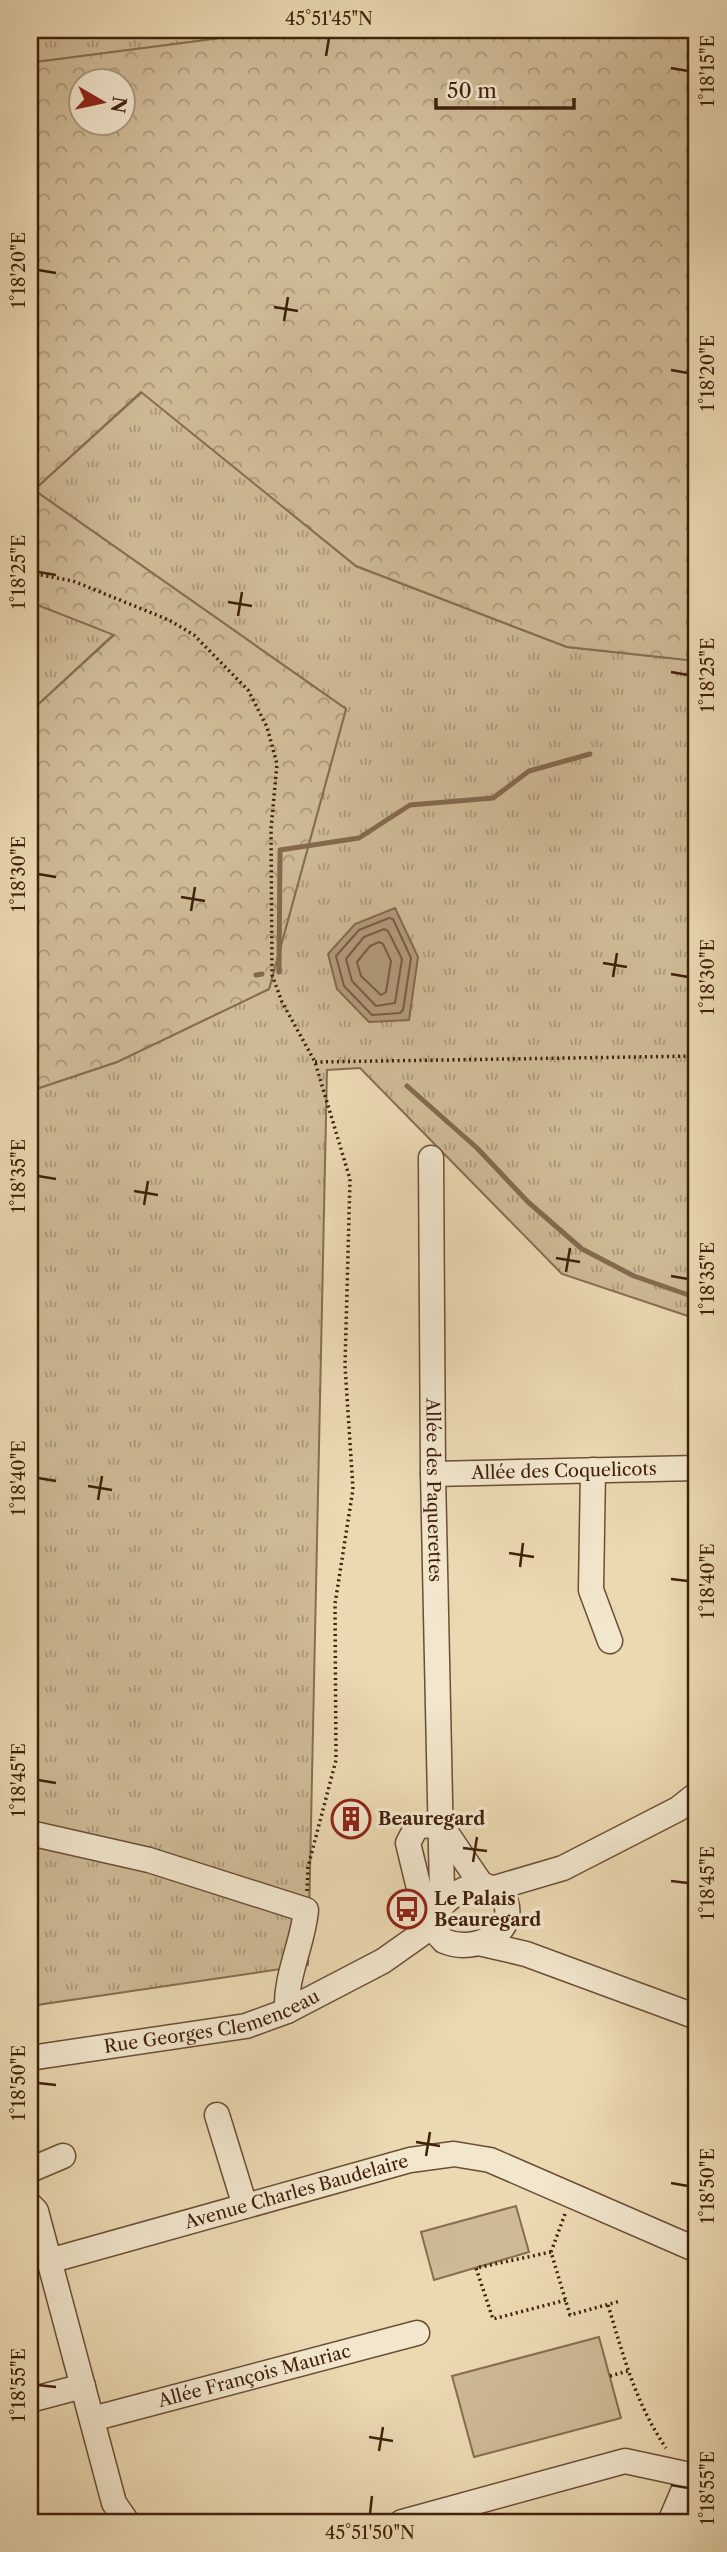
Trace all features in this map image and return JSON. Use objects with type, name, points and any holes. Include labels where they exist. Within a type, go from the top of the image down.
[{"type":"street","name":"Allée des Paquerettes","points":[[431,1158],[433,1474],[441,1825],[439,1921]]},
{"type":"street","name":"Allée des Coquelicots","points":[[433,1474],[697,1468]]},
{"type":"street","points":[[593,1470],[591,1590],[610,1641]]},
{"type":"street","name":"Rue Georges Clemenceau","points":[[30,2058],[246,2026],[287,2011],[383,1961],[439,1921],[467,1886],[488,1886],[563,1868],[678,1809],[697,1794]]},
{"type":"street","points":[[526,1954],[508,1917],[501,1892],[488,1886],[441,1825],[417,1826],[408,1843],[424,1909],[439,1921],[455,1944],[479,1943],[526,1954],[697,2016]]},
{"type":"street","points":[[30,1833],[149,1860],[306,1910],[286,1994],[287,2011]]},
{"type":"street","name":"Rue Georges Clemenceau","points":[[479,1943],[498,1933],[508,1917],[563,1868]]},
{"type":"street","points":[[217,2115],[245,2206]]},
{"type":"street","name":"Avenue Charles Baudelaire","points":[[50,2260],[410,2160],[454,2154],[490,2160],[697,2250]]},
{"type":"street","points":[[30,2170],[63,2157]]},
{"type":"street","points":[[30,2205],[36,2211],[50,2260],[114,2503],[127,2522]]},
{"type":"street","name":"Allée François Mauriac","points":[[92,2420],[416,2333]]},
{"type":"street","points":[[30,2400],[83,2386]]},
{"type":"street","points":[[402,2522],[625,2462],[694,2474],[670,2522]]},
{"type":"path","points":[[30,573],[73,581],[169,620],[194,635],[248,690],[268,727],[277,764],[271,830],[272,975],[282,1002],[315,1062],[350,1179],[345,1366],[354,1489],[335,1604],[336,1760],[308,1867],[306,1910]]},
{"type":"path","points":[[315,1062],[697,1056]]},
{"type":"path","points":[[573,2196],[551,2252],[570,2315],[620,2301]]},
{"type":"path","points":[[551,2252],[476,2268],[493,2319],[566,2300]]},
{"type":"path","points":[[608,2305],[647,2421],[694,2474]]},
{"type":"path","points":[[610,2376],[628,2371]]},
{"type":"green space","points":[[30,30],[284,30],[36,62],[30,56]]},
{"type":"green space","points":[[284,30],[697,30],[697,661],[567,647],[356,566],[141,392],[34,490],[346,709],[269,989],[117,1062],[30,1091],[30,712],[114,635],[30,602],[30,56],[36,62]]},
{"type":"green space","points":[[142,392],[356,566],[567,647],[697,661],[697,1319],[562,1274],[360,1068],[327,1070],[308,1965],[30,2006],[30,1091],[117,1062],[269,989],[346,709],[34,490]]},
{"type":"green space","points":[[30,602],[114,634],[30,712]]},
{"type":"green space","points":[[516,2206],[529,2252],[434,2280],[421,2232]]},
{"type":"green space","points":[[599,2337],[621,2418],[474,2457],[452,2376]]},
{"type":"water","points":[[395,908],[418,957],[409,1020],[369,1022],[337,989],[328,954],[355,924]]},
{"type":"waterway","points":[[279,972],[280,850],[359,838],[410,805],[493,798],[529,771],[590,754]]},
{"type":"waterway","points":[[256,975],[262,974]]},
{"type":"waterway","points":[[407,1086],[477,1148],[528,1202],[582,1249],[634,1276],[697,1298]]},
{"type":"place","name":"Beauregard","points":[[351,1819]]},
{"type":"place","name":"Le Palais Beauregard","points":[[407,1909]]}]
